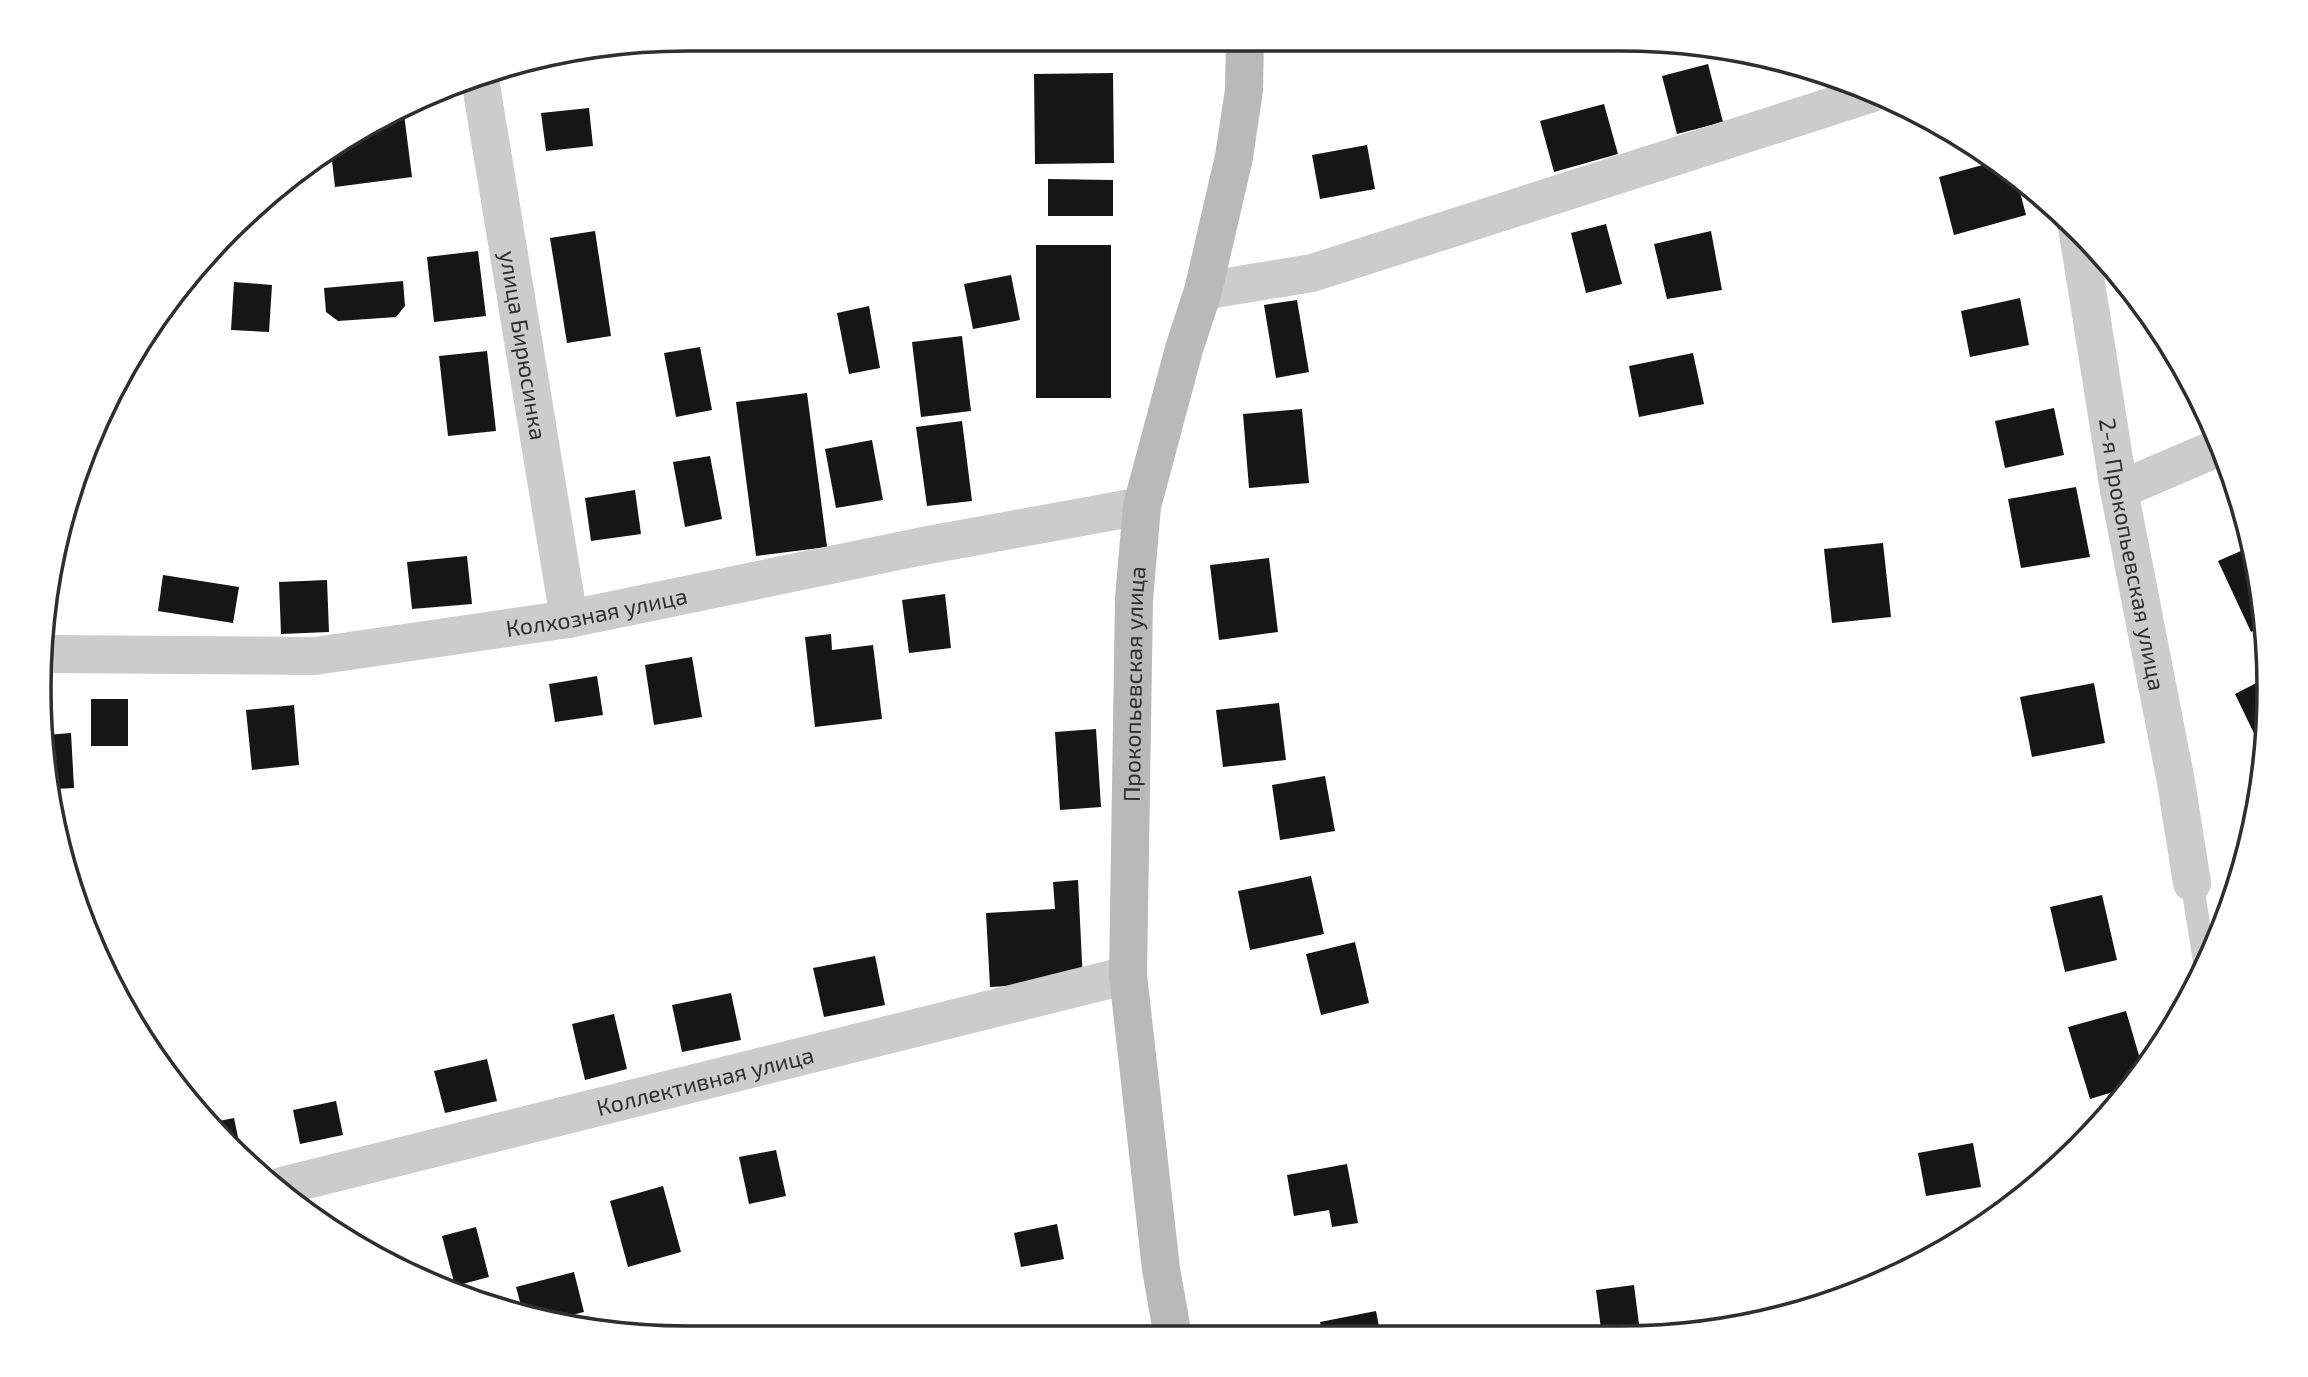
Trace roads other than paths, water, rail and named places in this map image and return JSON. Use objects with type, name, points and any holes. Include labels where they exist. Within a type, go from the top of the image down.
[{"type":"main road","name":"Прокопьевская улица","points":[[1171,1326],[1161,1269],[1128,975],[1134,599],[1142,506],[1203,291],[1234,157],[1244,90],[1245,51]]},
{"type":"street","name":"улица Бирюсинка","points":[[481,86],[569,619]]},
{"type":"street","points":[[1203,291],[1312,273],[1859,97]]},
{"type":"street","name":"2-я Прокопьевская улица","points":[[2080,249],[2119,490],[2192,883]]},
{"type":"street","points":[[2119,490],[2211,451]]},
{"type":"street","name":"Колхозная улица","points":[[52,654],[316,656],[569,619],[923,546],[1142,506]]},
{"type":"street","name":"Коллективная улица","points":[[288,1184],[1128,975]]},
{"type":"lane","points":[[2192,883],[2202,947]]}]
